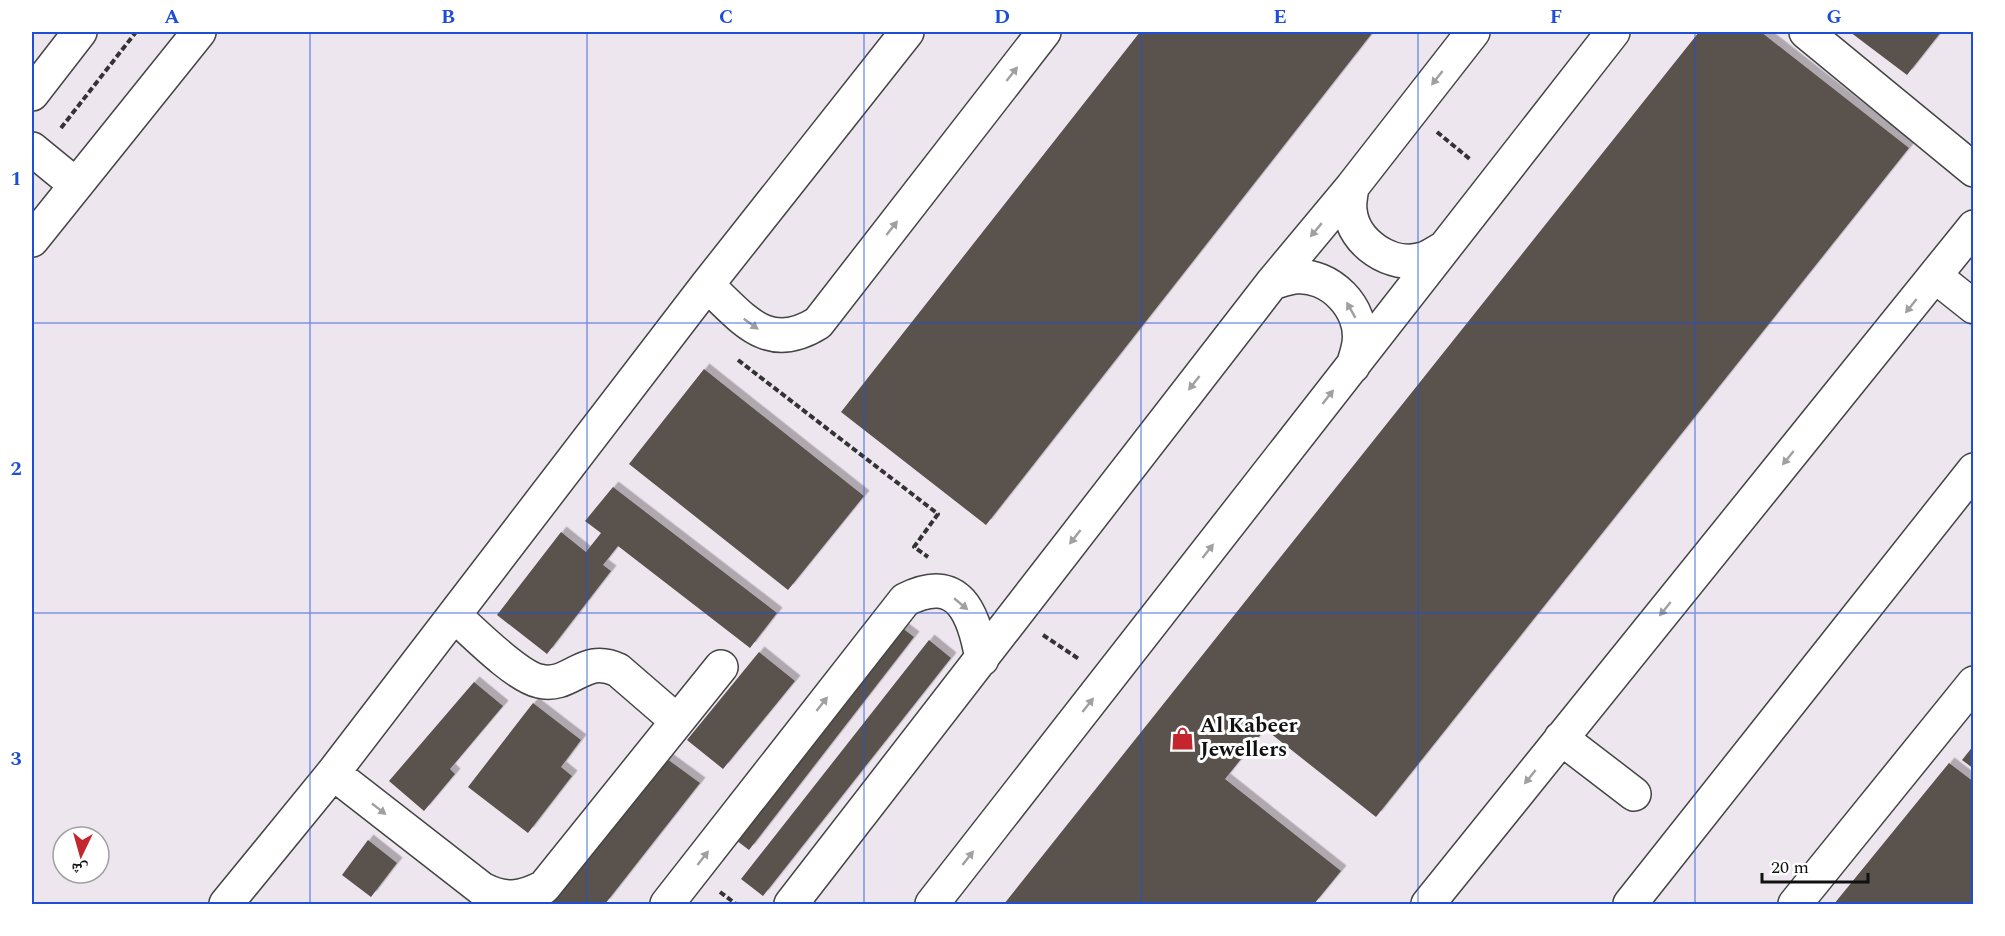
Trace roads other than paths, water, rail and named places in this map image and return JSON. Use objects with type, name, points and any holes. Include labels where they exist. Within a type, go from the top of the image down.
[{"type":"street","points":[[32,94],[80,32]]},
{"type":"street","points":[[32,240],[199,32]]},
{"type":"street","points":[[225,904],[333,773],[707,285],[907,32]]},
{"type":"street","points":[[707,285],[749,324],[765,334],[793,335],[818,323],[1044,32]]},
{"type":"street","points":[[791,904],[1272,283],[1352,187],[1473,32]]},
{"type":"street","points":[[932,904],[1613,32]]},
{"type":"street","points":[[1806,32],[1974,170]]},
{"type":"street","points":[[36,152],[76,185]]},
{"type":"street","points":[[1352,187],[1350,211],[1358,234],[1375,252],[1398,260],[1423,260],[1444,248]]},
{"type":"street","points":[[1428,904],[1974,227]]},
{"type":"street","points":[[1935,276],[1974,307]]},
{"type":"street","points":[[1272,283],[1296,277],[1322,281],[1342,295],[1356,317],[1360,342],[1353,366]]},
{"type":"street","points":[[1630,904],[1974,470]]},
{"type":"street","points":[[667,904],[904,600],[921,591],[939,591],[956,598],[969,610],[976,626],[982,659]]},
{"type":"street","points":[[454,615],[529,678],[553,682],[565,679],[585,667],[608,665],[618,670],[677,721]]},
{"type":"street","points":[[333,773],[482,889],[497,896],[513,898],[529,895],[544,887],[721,667]]},
{"type":"street","points":[[1795,904],[1974,683]]},
{"type":"street","points":[[1561,738],[1634,794]]},
{"type":"place","name":"Al Kabeer Jewellers","points":[[1182,738]]}]
